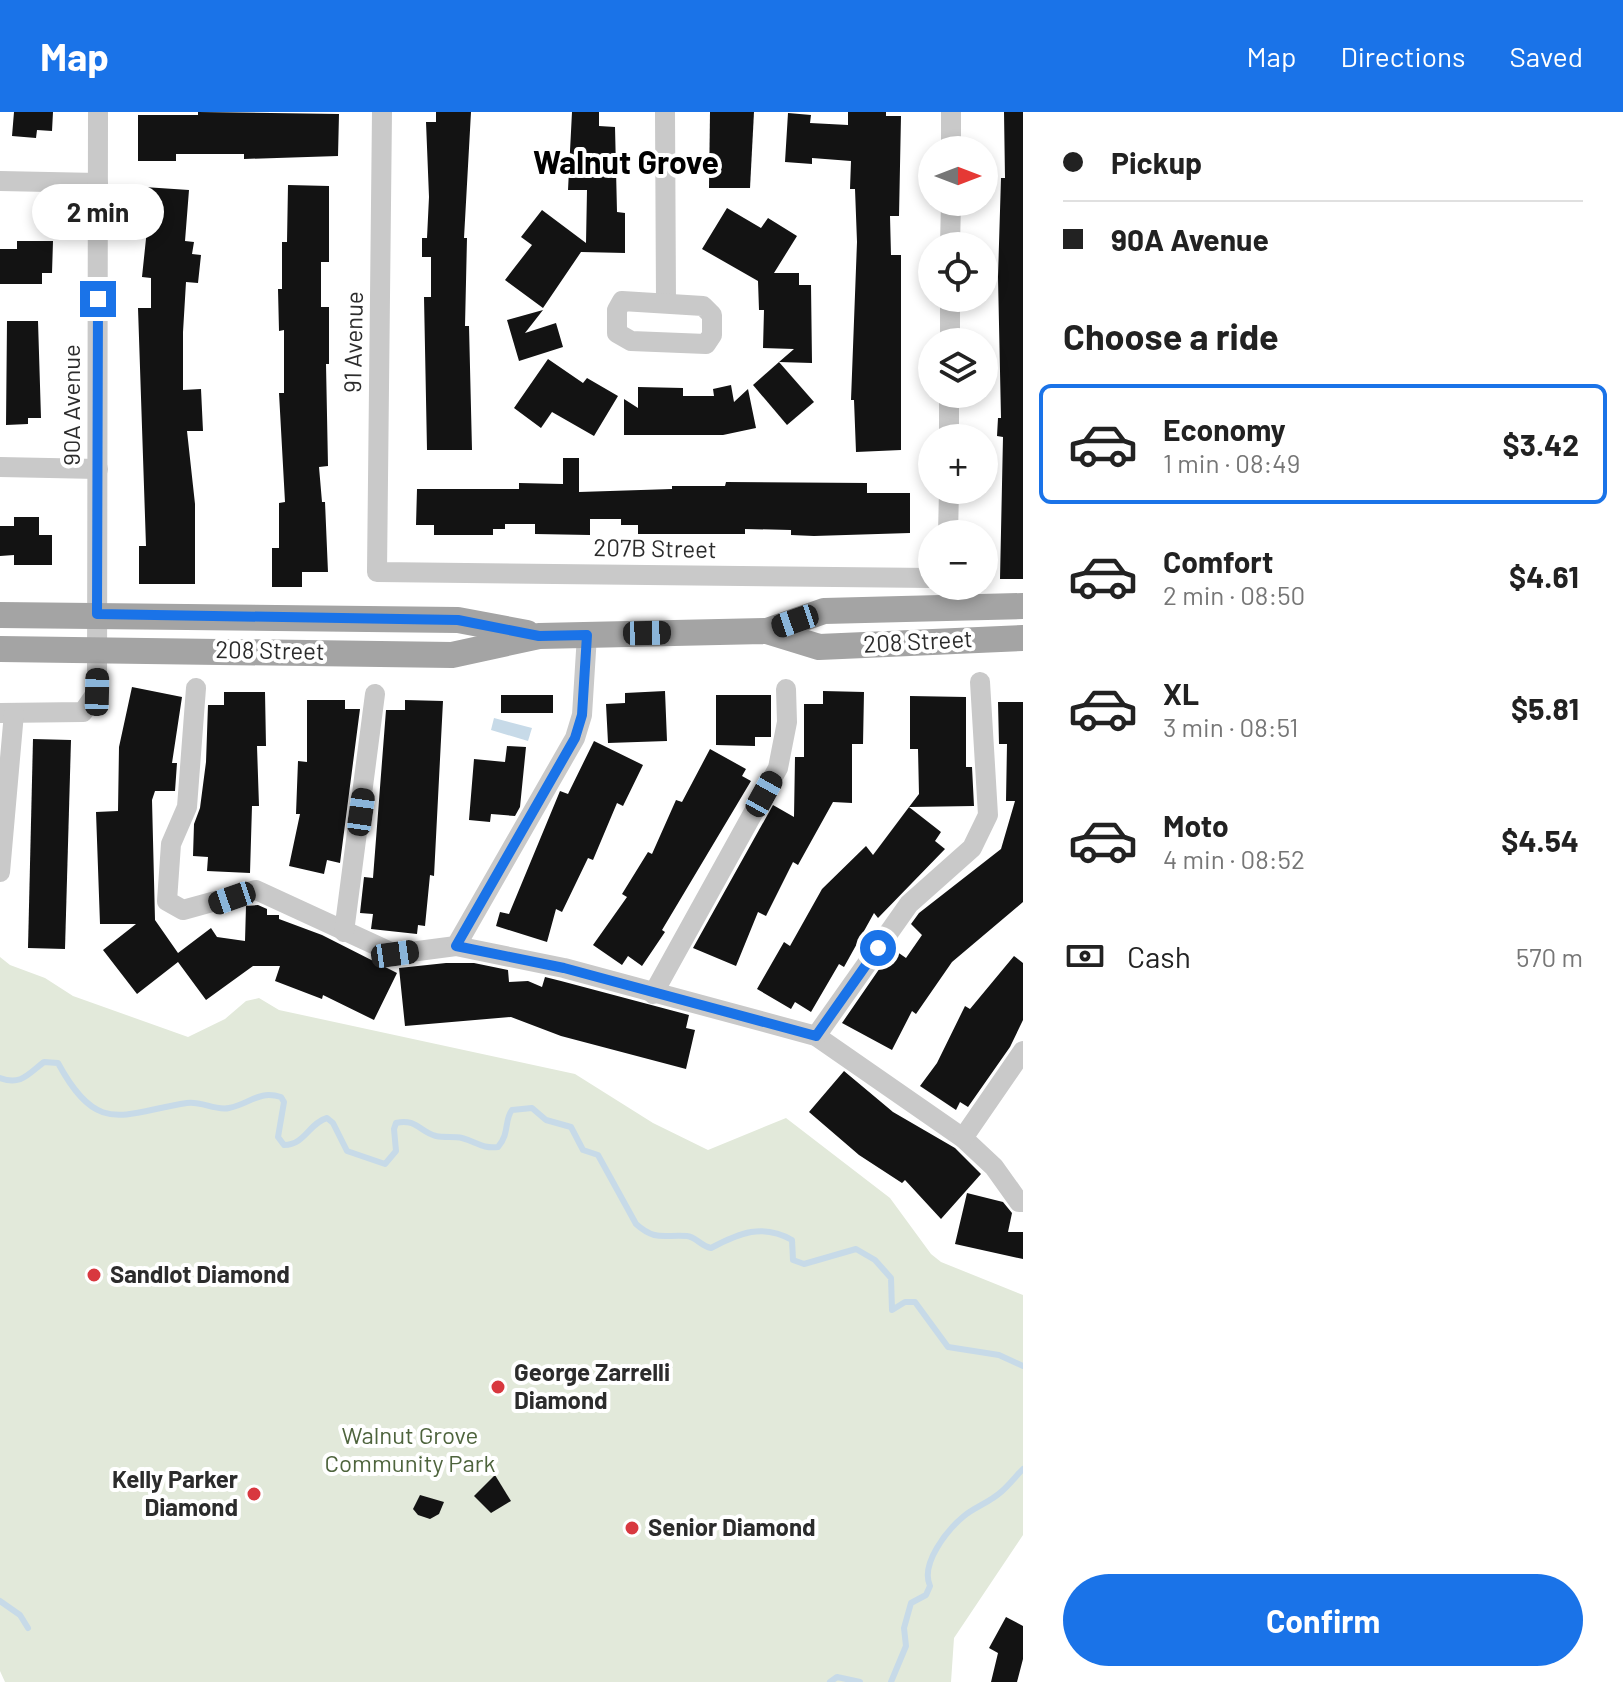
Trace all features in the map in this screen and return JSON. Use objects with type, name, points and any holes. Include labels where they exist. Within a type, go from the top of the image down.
[{"type":"main road","name":"208 Street","points":[[0,649],[452,655],[539,636],[767,631],[824,611],[1023,606]]},
{"type":"main road","name":"208 Street","points":[[0,615],[458,620],[539,636]]},
{"type":"main road","name":"208 Street","points":[[767,631],[819,647],[1023,638]]},
{"type":"street","name":"90A Avenue","points":[[7,713],[83,712],[97,692],[98,112]]},
{"type":"street","name":"91 Avenue","points":[[377,572],[382,112]]},
{"type":"street","points":[[665,112],[666,301]]},
{"type":"street","points":[[951,112],[951,136]]},
{"type":"street","points":[[0,181],[98,183]]},
{"type":"street","points":[[0,467],[98,469]]},
{"type":"street","name":"207B Street","points":[[377,572],[918,578]]},
{"type":"street","points":[[456,946],[575,738],[582,715],[587,635]]},
{"type":"street","points":[[816,1036],[909,904],[972,848],[983,826],[988,815],[980,682]]},
{"type":"street","points":[[196,688],[187,807],[171,844],[167,901],[183,910],[256,890],[395,954],[456,946],[564,968],[816,1036],[963,1138],[994,1167],[1019,1202],[1023,1202]]},
{"type":"street","points":[[653,994],[778,768],[787,722],[786,689]]},
{"type":"street","points":[[344,932],[375,694]]},
{"type":"street","points":[[0,872],[7,713]]},
{"type":"street","points":[[963,1138],[1023,1051]]},
{"type":"green space","name":"Walnut Grove Community Park","points":[[0,957],[10,965],[45,978],[73,996],[188,1037],[225,1019],[246,1001],[259,998],[279,1010],[575,1074],[653,1123],[708,1150],[786,1118],[890,1198],[931,1254],[941,1262],[1023,1295],[1023,1535],[954,1638],[951,1682],[5,1682],[0,1671]]},
{"type":"water","points":[[494,718],[532,728],[528,741],[491,730]]},
{"type":"building","points":[[14,112],[53,112],[52,131],[37,130],[36,138],[12,136]]},
{"type":"building","points":[[198,112],[339,114],[338,156],[244,159],[244,154],[176,154],[176,161],[138,161],[138,115],[198,115]]},
{"type":"building","points":[[436,112],[471,112],[464,238],[467,238],[465,326],[469,326],[472,450],[427,450],[424,297],[431,297],[431,257],[422,257],[422,238],[427,238],[429,197],[426,122],[436,122]]},
{"type":"building","points":[[572,112],[599,112],[599,126],[615,127],[617,212],[625,213],[625,253],[581,252],[543,308],[505,280],[532,245],[521,237],[542,210],[586,243],[587,190],[568,190]]},
{"type":"building","points":[[710,112],[754,112],[750,188],[709,188]]},
{"type":"building","points":[[848,112],[886,112],[886,116],[901,116],[899,216],[890,216],[891,255],[901,255],[901,450],[856,452],[854,400],[851,400],[857,242],[855,189],[850,189],[851,161],[812,158],[812,164],[785,162],[788,113],[811,115],[810,123],[848,125]]},
{"type":"building","points":[[1004,112],[1023,112],[1023,579],[1000,579],[1003,437],[998,436],[998,418],[1001,418],[998,277],[1001,178],[1005,178]]},
{"type":"building","points":[[288,185],[329,186],[329,262],[321,262],[321,307],[329,307],[329,364],[326,364],[328,466],[319,467],[322,502],[325,502],[328,572],[302,572],[302,587],[272,587],[272,548],[279,548],[279,503],[285,502],[279,393],[284,393],[284,330],[279,331],[278,289],[282,289],[282,242],[287,242]]},
{"type":"building","points":[[144,187],[189,190],[185,241],[194,242],[192,254],[201,255],[198,283],[186,282],[183,332],[183,390],[201,389],[203,431],[187,431],[195,504],[195,584],[139,584],[139,546],[146,546],[138,308],[151,308],[151,278],[142,277],[147,229],[141,228]]},
{"type":"building","points":[[727,208],[761,228],[768,218],[797,236],[774,273],[799,273],[799,285],[811,285],[812,363],[779,362],[794,349],[763,348],[764,310],[759,310],[758,281],[702,249]]},
{"type":"building","points":[[17,241],[53,241],[52,273],[42,273],[42,284],[0,284],[0,249],[17,249]]},
{"type":"building","points":[[543,310],[525,333],[556,323],[563,347],[519,361],[507,320]]},
{"type":"building","points":[[7,321],[38,321],[41,418],[28,418],[28,424],[6,425]]},
{"type":"building","points":[[548,359],[583,383],[587,378],[618,396],[594,436],[552,412],[541,428],[514,408]]},
{"type":"building","points":[[779,362],[814,402],[787,425],[753,385]]},
{"type":"building","points":[[731,385],[734,402],[748,389],[756,428],[723,435],[624,435],[624,399],[638,408],[638,387],[683,388],[683,396],[714,396],[713,389]]},
{"type":"building","points":[[563,458],[579,458],[579,492],[725,486],[726,482],[867,483],[867,493],[910,493],[910,533],[814,536],[791,535],[791,530],[745,529],[745,534],[638,534],[638,525],[621,525],[621,519],[590,519],[590,535],[535,534],[535,524],[505,524],[505,529],[493,529],[493,535],[434,535],[434,525],[416,525],[417,489],[519,489],[519,483],[563,484]]},
{"type":"building","points":[[14,517],[39,517],[39,535],[52,535],[52,565],[14,565],[14,555],[0,556],[0,526],[14,526]]},
{"type":"building","points":[[132,687],[182,697],[172,763],[177,763],[175,791],[155,791],[152,800],[155,920],[178,953],[211,928],[217,937],[245,941],[246,906],[258,905],[267,909],[267,915],[279,915],[279,919],[322,935],[397,973],[374,1020],[323,995],[322,999],[275,981],[280,966],[253,966],[206,1000],[178,962],[137,994],[103,950],[136,924],[100,924],[96,812],[118,811],[119,747]]},
{"type":"building","points":[[665,691],[667,741],[608,743],[606,704],[625,703],[625,693]]},
{"type":"building","points":[[823,691],[864,692],[863,744],[852,744],[852,803],[833,802],[798,865],[793,862],[766,916],[758,912],[736,966],[693,948],[773,805],[794,817],[795,757],[804,757],[804,704],[823,704]]},
{"type":"building","points":[[224,692],[265,692],[266,746],[257,746],[259,806],[252,806],[250,873],[207,871],[208,857],[193,856],[194,824],[200,808],[206,762],[208,705],[224,705]]},
{"type":"building","points":[[501,695],[553,695],[553,713],[501,713]]},
{"type":"building","points":[[716,695],[771,695],[771,737],[755,737],[755,746],[716,745]]},
{"type":"building","points":[[910,696],[966,697],[966,767],[972,767],[974,806],[909,807],[919,794],[918,749],[910,749]]},
{"type":"building","points":[[307,700],[345,700],[345,709],[360,709],[340,863],[327,860],[324,874],[289,866],[300,814],[296,814],[298,761],[307,762]]},
{"type":"building","points":[[405,700],[443,701],[434,876],[430,875],[425,926],[418,925],[417,934],[371,929],[373,914],[360,913],[364,877],[373,878],[386,710],[405,710]]},
{"type":"building","points":[[998,702],[1023,702],[1023,902],[952,962],[916,1014],[912,1011],[892,1050],[842,1023],[893,949],[906,958],[922,935],[911,924],[919,913],[1001,849],[1015,801],[1006,801],[1007,744],[999,744]]},
{"type":"building","points":[[33,739],[71,740],[65,949],[28,948]]},
{"type":"building","points":[[594,741],[643,765],[623,806],[617,803],[593,860],[588,858],[562,912],[556,909],[547,942],[496,926],[500,912],[509,914],[560,791],[568,794]]},
{"type":"building","points":[[507,746],[526,747],[520,807],[515,816],[491,814],[490,822],[469,820],[474,759],[505,762]]},
{"type":"building","points":[[710,749],[746,769],[742,776],[751,781],[662,930],[665,932],[642,966],[628,956],[622,965],[593,945],[627,897],[622,894],[648,852],[652,854],[676,800],[682,802]]},
{"type":"building","points":[[909,807],[941,832],[935,841],[945,849],[878,918],[874,913],[844,967],[839,964],[811,1012],[795,1002],[791,1009],[757,989],[784,942],[790,946],[822,889],[866,846],[873,855]]},
{"type":"building","points":[[1014,956],[1023,963],[1023,1020],[1010,1047],[968,1107],[960,1102],[956,1110],[920,1086],[937,1063],[965,1006],[970,1009]]},
{"type":"building","points":[[474,963],[508,970],[509,982],[528,981],[542,987],[545,977],[689,1015],[686,1028],[695,1030],[686,1069],[561,1036],[511,1017],[405,1026],[399,968]]},
{"type":"building","points":[[844,1071],[893,1112],[955,1148],[981,1174],[941,1219],[905,1180],[902,1183],[859,1155],[809,1112]]},
{"type":"building","points":[[967,1193],[1003,1202],[1012,1213],[1008,1232],[1023,1232],[1023,1259],[955,1244]]},
{"type":"building","points":[[495,1475],[511,1501],[491,1513],[474,1496]]},
{"type":"building","points":[[420,1495],[444,1502],[439,1514],[430,1519],[418,1515],[413,1509]]},
{"type":"building","points":[[1006,1617],[1023,1626],[1023,1659],[1017,1682],[991,1682],[998,1653],[989,1648]]},
{"type":"waterway","points":[[0,1078],[19,1080],[44,1062],[58,1063],[86,1102],[99,1111],[113,1114],[187,1103],[224,1109],[260,1096],[273,1095],[281,1097],[284,1102],[278,1137],[284,1145],[302,1138],[327,1118],[333,1123],[347,1151],[385,1164],[396,1151],[396,1123],[408,1122],[436,1136],[459,1137],[484,1146],[498,1147],[512,1110],[532,1108],[546,1120],[571,1127],[583,1150],[598,1155],[636,1224],[643,1230],[661,1236],[690,1237],[711,1248],[741,1234],[771,1232],[792,1240],[793,1260],[804,1264],[856,1249],[875,1260],[891,1278],[892,1310],[905,1302],[915,1302],[948,1347],[999,1355],[1023,1366]]},
{"type":"waterway","points":[[891,1682],[906,1646],[904,1628],[911,1603],[926,1595],[930,1586],[929,1568],[943,1538],[968,1513],[997,1496],[1023,1469]]},
{"type":"waterway","points":[[0,1601],[20,1615],[28,1628]]},
{"type":"waterway","points":[[830,1682],[837,1677],[860,1682]]},
{"type":"place","name":"Sandlot Diamond","points":[[94,1275]]},
{"type":"place","name":"George Zarrelli Diamond","points":[[498,1387]]},
{"type":"place","name":"Kelly Parker Diamond","points":[[254,1494]]},
{"type":"place","name":"Senior Diamond","points":[[632,1528]]},
{"type":"district","name":"Walnut Grove","points":[[626,163]]},
{"type":"route","points":[[98,299],[97,614],[364,621],[458,620],[539,636],[587,635],[582,715],[575,738],[456,946],[564,968],[816,1036],[878,948]]}]
